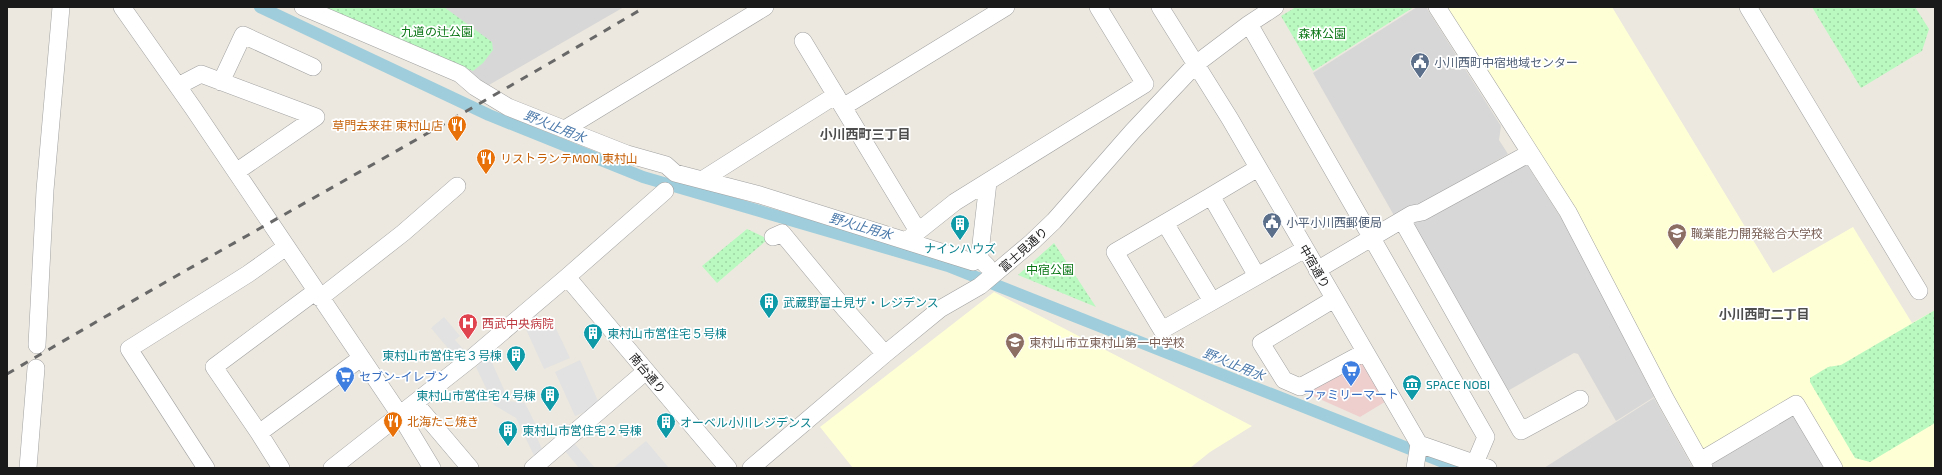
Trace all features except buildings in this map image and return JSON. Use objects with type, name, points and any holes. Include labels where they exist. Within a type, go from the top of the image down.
[{"type":"street","points":[[37,345],[46,190],[61,7]]},
{"type":"street","points":[[122,7],[178,86],[400,415],[432,468]]},
{"type":"street","points":[[303,7],[460,74],[475,88],[508,106],[627,154],[666,165],[675,173],[912,236],[974,262],[980,259]]},
{"type":"street","points":[[565,128],[765,7]]},
{"type":"street","points":[[702,180],[1006,7]]},
{"type":"street","points":[[912,236],[955,202],[1145,84],[1098,7]]},
{"type":"street","name":"中宿通り","points":[[1160,7],[1196,64],[1318,270],[1365,352],[1418,455]]},
{"type":"street","name":"富士見通り","points":[[751,468],[940,309],[980,286],[997,273],[1054,221],[1141,122],[1196,64],[1249,24],[1275,7]]},
{"type":"street","points":[[1437,7],[1568,212],[1663,395],[1702,464],[1796,404],[1834,468]]},
{"type":"street","points":[[1748,7],[1919,290]]},
{"type":"street","points":[[1249,24],[1486,437],[1481,465],[1418,455]]},
{"type":"street","points":[[221,82],[243,35],[313,67]]},
{"type":"street","points":[[803,41],[839,101],[912,236]]},
{"type":"street","points":[[178,86],[201,74],[316,117],[236,172]]},
{"type":"street","points":[[1318,270],[1402,220],[1456,194],[1530,153]]},
{"type":"street","points":[[1258,168],[1115,252],[1162,330],[1305,249]]},
{"type":"street","points":[[980,259],[988,182]]},
{"type":"street","points":[[281,468],[214,366],[403,233],[457,186]]},
{"type":"street","points":[[332,468],[392,419],[400,415],[415,403],[567,277],[665,191]]},
{"type":"street","points":[[1211,196],[1257,276]]},
{"type":"street","points":[[1402,220],[1521,431],[1580,399]]},
{"type":"street","points":[[1165,223],[1212,301]]},
{"type":"street","points":[[773,237],[782,233],[885,354]]},
{"type":"street","points":[[206,468],[129,349],[248,274],[286,247]]},
{"type":"street","points":[[980,259],[997,273]]},
{"type":"street","name":"南台通り","points":[[567,277],[728,468]]},
{"type":"street","points":[[1334,299],[1262,343],[1269,355],[1284,380],[1300,387],[1365,352]]},
{"type":"street","points":[[259,433],[361,358]]},
{"type":"street","points":[[28,468],[36,368]]},
{"type":"street","points":[[533,468],[646,371]]},
{"type":"street","points":[[415,403],[470,468]]},
{"type":"shaded area","points":[[322,7],[624,7],[489,85],[472,75]]},
{"type":"shaded area","points":[[1417,7],[1426,7],[1501,126],[1499,140],[1508,154],[1396,219],[1313,73]]},
{"type":"shaded area","name":"職業能力開発総合大学校","points":[[1445,7],[1612,7],[1773,273],[1853,227],[1912,323],[1935,310],[1935,468],[1838,468],[1796,400],[1708,451],[1701,448]]},
{"type":"shaded area","points":[[1526,163],[1570,232],[1654,397],[1616,421],[1578,354],[1574,353],[1504,393],[1410,229],[1413,222]]},
{"type":"shaded area","name":"東村山市立東村山第一中学校","points":[[994,292],[1252,426],[1210,452],[1190,468],[853,468],[820,427]]},
{"type":"shaded area","points":[[530,308],[542,320],[550,316],[570,358],[544,369],[525,327],[531,324],[523,314]]},
{"type":"shaded area","points":[[444,317],[460,336],[455,340],[466,352],[457,359],[431,328]]},
{"type":"shaded area","points":[[478,351],[485,361],[490,358],[509,401],[525,403],[541,435],[537,438],[546,457],[538,464],[516,418],[494,405],[476,367],[479,364],[473,357]]},
{"type":"shaded area","points":[[1360,358],[1388,400],[1360,417],[1304,392]]},
{"type":"shaded area","points":[[580,360],[598,401],[593,406],[589,420],[585,412],[575,416],[555,372]]},
{"type":"shaded area","points":[[1654,398],[1693,468],[1544,468]]},
{"type":"shaded area","points":[[1792,415],[1797,417],[1827,468],[1712,468],[1711,461]]},
{"type":"shaded area","points":[[569,437],[595,468],[579,468],[560,445]]},
{"type":"shaded area","points":[[646,441],[669,468],[613,468]]},
{"type":"green space","name":"九道の辻公園","points":[[317,7],[444,7],[492,42],[493,50],[483,63],[473,71]]},
{"type":"green space","name":"森林公園","points":[[1296,7],[1414,7],[1313,71],[1281,16]]},
{"type":"green space","points":[[1812,7],[1915,7],[1929,29],[1922,51],[1861,88]]},
{"type":"green space","points":[[747,229],[768,239],[717,283],[702,266]]},
{"type":"green space","name":"中宿公園","points":[[1054,243],[1096,307],[1018,275]]},
{"type":"green space","points":[[1935,310],[1935,423],[1870,462],[1855,458],[1810,382],[1810,378],[1828,367],[1841,365]]},
{"type":"waterway","name":"野火止用水","points":[[260,7],[489,115],[643,177],[948,266],[1458,468]]},
{"type":"railway","points":[[7,374],[487,100],[645,7]]},
{"type":"place","name":"小川西町中宿地域センター","points":[[1420,79]]},
{"type":"place","name":"草門去来荘 東村山店","points":[[457,142]]},
{"type":"place","name":"リストランテMON 東村山","points":[[486,175]]},
{"type":"place","name":"小平小川西郵便局","points":[[1272,239]]},
{"type":"place","name":"ナインハウズ","points":[[960,241]]},
{"type":"place","name":"職業能力開発総合大学校","points":[[1677,250]]},
{"type":"place","name":"武蔵野富士見ザ・レジデンス","points":[[769,319]]},
{"type":"place","name":"西武中央病院","points":[[468,340]]},
{"type":"place","name":"東村山市営住宅５号棟","points":[[593,350]]},
{"type":"place","name":"東村山市立東村山第一中学校","points":[[1015,359]]},
{"type":"place","name":"東村山市営住宅３号棟","points":[[516,372]]},
{"type":"place","name":"ファミリーマート","points":[[1351,387]]},
{"type":"place","name":"セブン-イレブン","points":[[345,393]]},
{"type":"place","name":"SPACE NOBI","points":[[1412,401]]},
{"type":"place","name":"東村山市営住宅４号棟","points":[[550,412]]},
{"type":"place","name":"北海たこ焼き","points":[[393,438]]},
{"type":"place","name":"オーベル小川レジデンス","points":[[666,439]]},
{"type":"place","name":"東村山市営住宅２号棟","points":[[508,447]]},
{"type":"district","name":"小川西町三丁目","points":[[865,134]]},
{"type":"district","name":"小川西町二丁目","points":[[1764,314]]}]
